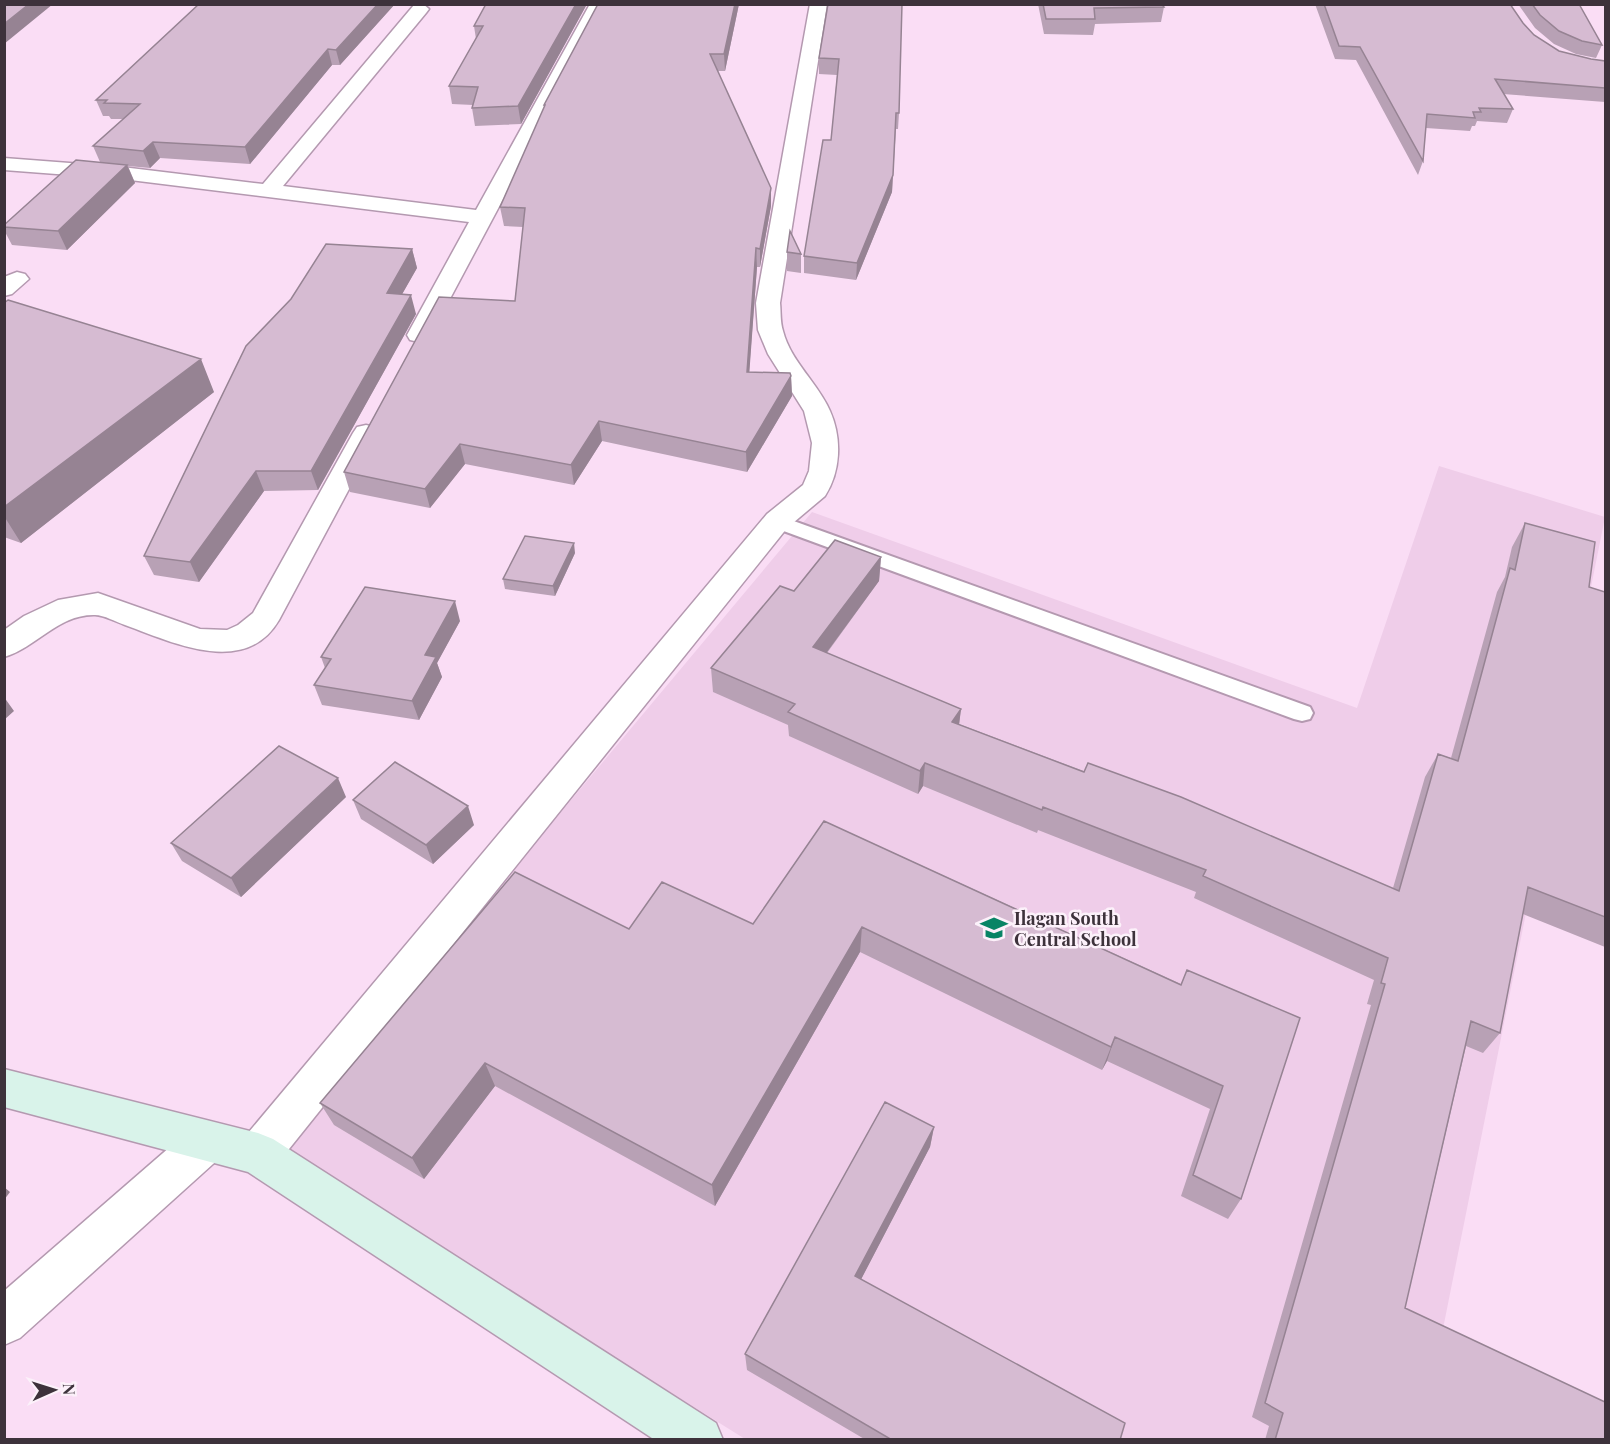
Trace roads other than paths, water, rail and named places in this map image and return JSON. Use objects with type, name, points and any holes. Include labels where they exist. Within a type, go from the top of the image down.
[{"type":"street","points":[[410,352],[599,4]]},
{"type":"street","points":[[258,1154],[777,521],[815,490],[823,471],[825,443],[817,411],[780,354],[770,330],[768,303],[819,4]]},
{"type":"street","points":[[269,190],[420,9]]},
{"type":"street","points":[[4,164],[122,173],[483,217]]},
{"type":"street","points":[[4,646],[35,624],[69,608],[98,604],[198,640],[230,640],[249,633],[264,620],[376,414]]},
{"type":"street","points":[[4,1088],[258,1154],[699,1440]]},
{"type":"street","points":[[4,1322],[208,1141]]},
{"type":"lane","points":[[777,521],[1302,713]]},
{"type":"place","name":"Ilagan South Central School","points":[[994,928]]}]
